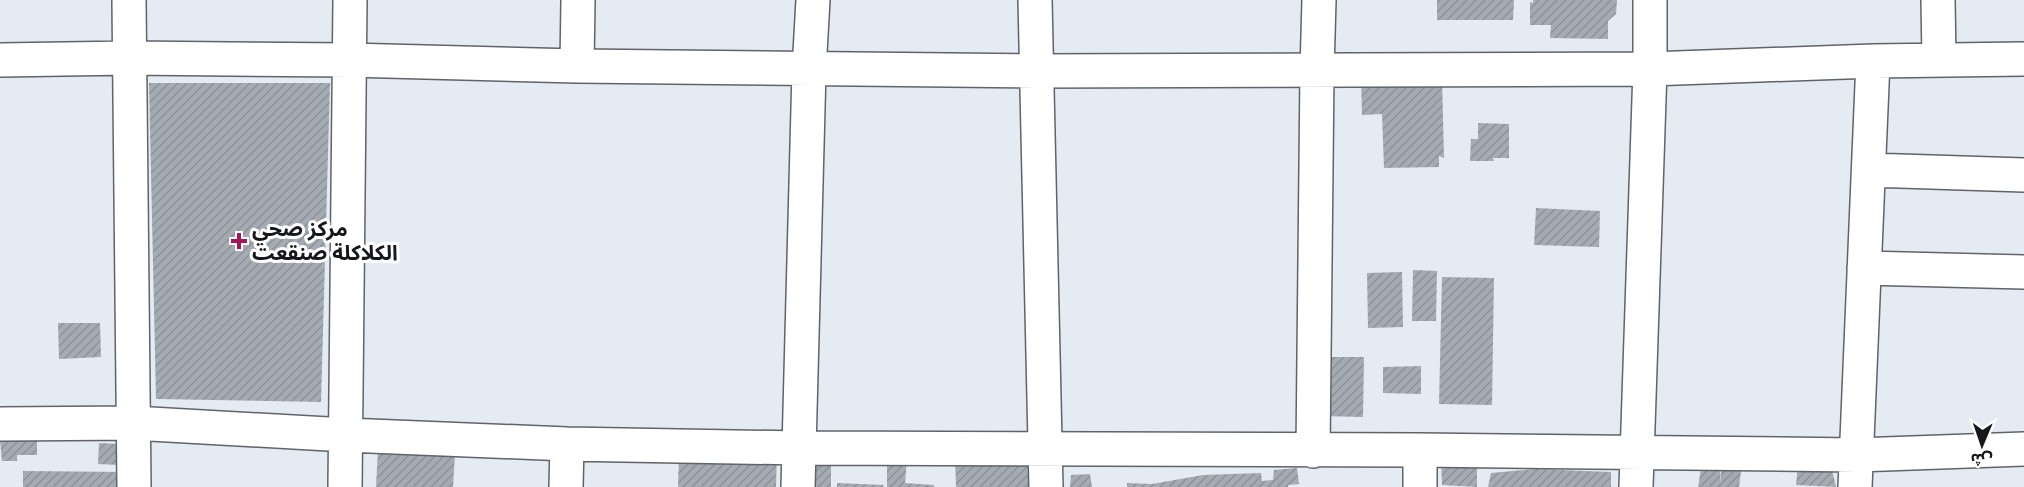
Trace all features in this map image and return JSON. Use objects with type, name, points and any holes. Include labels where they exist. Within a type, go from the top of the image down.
[{"type":"street","points":[[129,0],[134,487]]},
{"type":"street","points":[[345,487],[350,0]]},
{"type":"street","points":[[577,66],[578,0]]},
{"type":"street","points":[[798,487],[809,70],[813,0]]},
{"type":"street","points":[[1035,0],[1046,487]]},
{"type":"street","points":[[1313,451],[1317,71],[1320,0]]},
{"type":"street","points":[[1636,487],[1650,69],[1650,0]]},
{"type":"street","points":[[1938,0],[1939,60]]},
{"type":"street","points":[[0,60],[129,58],[348,60],[809,70],[1317,71],[1650,69],[1873,61],[2024,59]]},
{"type":"street","points":[[1855,487],[1873,61]]},
{"type":"street","points":[[1869,170],[2024,175]]},
{"type":"street","points":[[1864,268],[2024,272]]},
{"type":"street","points":[[0,424],[133,423],[567,444],[800,448],[1420,450],[1857,455],[2024,449]]},
{"type":"street","points":[[566,487],[567,444]]},
{"type":"street","points":[[1420,450],[1420,487]]},
{"type":"building","points":[[1437,0],[1514,0],[1513,20],[1437,20]]},
{"type":"building","points":[[1533,0],[1617,0],[1616,14],[1608,21],[1608,39],[1550,38],[1551,25],[1530,25],[1530,2],[1533,3]]},
{"type":"building","points":[[1442,77],[1444,158],[1439,156],[1439,167],[1384,168],[1382,114],[1362,115],[1361,79]]},
{"type":"building","name":"مركز صحي الكلاكلة صنقعت","points":[[149,83],[330,83],[321,402],[156,399]]},
{"type":"building","points":[[1478,123],[1509,124],[1509,158],[1493,158],[1494,161],[1470,161],[1471,139],[1478,139]]},
{"type":"building","points":[[1536,208],[1600,211],[1599,247],[1534,245]]},
{"type":"building","points":[[1413,270],[1437,271],[1436,321],[1412,321]]},
{"type":"building","points":[[1402,272],[1403,327],[1368,328],[1367,273]]},
{"type":"building","points":[[1442,277],[1494,278],[1492,405],[1439,404]]},
{"type":"building","points":[[58,323],[100,323],[101,357],[59,359]]},
{"type":"building","points":[[1322,357],[1364,357],[1363,417],[1321,416]]},
{"type":"building","points":[[1421,366],[1421,394],[1383,393],[1383,367]]},
{"type":"building","points":[[0,440],[37,440],[37,455],[17,455],[17,461],[2,461]]},
{"type":"building","points":[[99,443],[119,444],[119,465],[98,464]]},
{"type":"building","points":[[378,449],[455,453],[453,487],[376,487]]},
{"type":"building","points":[[679,452],[777,454],[776,487],[678,487]]},
{"type":"building","points":[[806,455],[831,455],[831,487],[806,487]]},
{"type":"building","points":[[1441,457],[1477,458],[1477,487],[1442,485]]},
{"type":"building","points":[[887,458],[907,459],[905,483],[934,485],[934,487],[887,487]]},
{"type":"building","points":[[955,458],[1028,459],[1028,487],[956,487]]},
{"type":"building","points":[[1798,464],[1832,470],[1836,487],[1796,485]]},
{"type":"building","points":[[1297,468],[1299,484],[1288,485],[1288,487],[1127,487],[1127,483],[1152,484],[1203,475],[1261,473],[1262,481],[1273,480],[1274,470]]},
{"type":"building","points":[[1701,468],[1720,468],[1720,484],[1721,470],[1741,471],[1739,487],[1698,487]]},
{"type":"building","points":[[1535,469],[1611,472],[1611,487],[1488,487],[1491,473]]},
{"type":"building","points":[[23,471],[125,472],[125,487],[23,487]]},
{"type":"building","points":[[1090,474],[1092,487],[1070,487],[1071,475]]},
{"type":"building","points":[[837,483],[884,485],[883,487],[837,487]]},
{"type":"place","name":"مركز صحي الكلاكلة صنقعت","points":[[239,241]]}]
